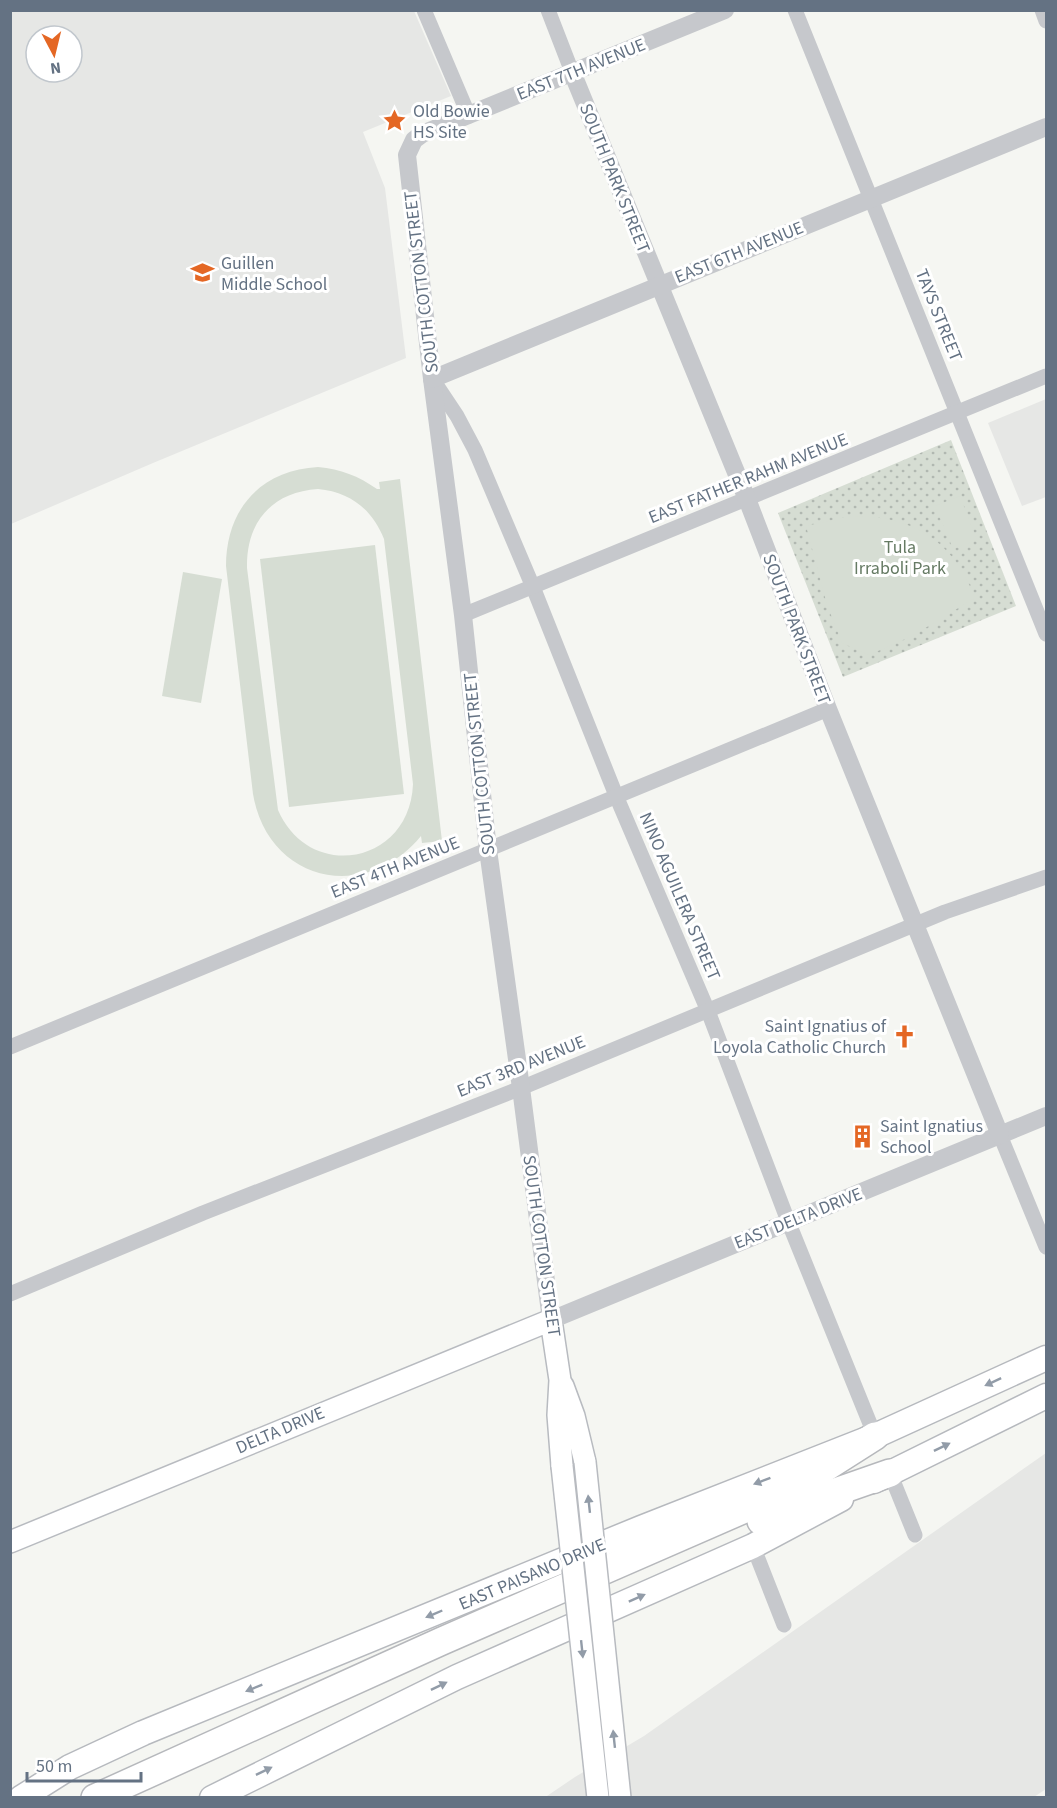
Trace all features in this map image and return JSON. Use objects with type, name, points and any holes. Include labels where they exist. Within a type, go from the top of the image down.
[{"type":"highway","points":[[95,1797],[442,1641],[779,1494],[809,1478],[875,1436]]},
{"type":"highway","points":[[141,1797],[544,1614],[804,1503],[890,1473]]},
{"type":"main road","name":"SOUTH COTTON STREET","points":[[550,1320],[560,1380],[574,1416],[585,1462],[620,1797]]},
{"type":"main road","name":"DELTA DRIVE","points":[[10,1542],[550,1320]]},
{"type":"main road","name":"EAST PAISANO DRIVE","points":[[21,1797],[70,1767],[143,1733],[641,1528],[875,1436],[1047,1358]]},
{"type":"main road","name":"SOUTH COTTON STREET","points":[[560,1380],[558,1415],[562,1466],[598,1797]]},
{"type":"main road","points":[[212,1797],[458,1677],[753,1546],[890,1473],[1047,1396]]},
{"type":"street","points":[[424,10],[469,116]]},
{"type":"street","name":"SOUTH PARK STREET","points":[[548,10],[747,499],[828,710],[1047,1247]]},
{"type":"street","name":"EAST 7TH AVENUE","points":[[409,148],[422,134],[725,10]]},
{"type":"street","name":"TAYS STREET","points":[[795,10],[1047,634]]},
{"type":"street","points":[[1042,10],[1047,21]]},
{"type":"street","name":"EAST 6TH AVENUE","points":[[432,379],[1047,128]]},
{"type":"street","name":"SOUTH COTTON STREET","points":[[409,148],[406,162],[463,615],[488,850],[550,1320]]},
{"type":"street","name":"EAST FATHER RAHM AVENUE","points":[[463,615],[1047,376]]},
{"type":"street","name":"NINO AGUILERA STREET","points":[[432,379],[457,416],[475,450],[533,587],[617,798],[708,1011],[788,1221],[875,1436]]},
{"type":"street","name":"EAST 4TH AVENUE","points":[[10,1047],[828,710]]},
{"type":"street","name":"EAST 3RD AVENUE","points":[[10,1294],[203,1214],[521,1088],[915,924],[1047,877]]},
{"type":"street","name":"EAST DELTA DRIVE","points":[[550,1320],[1047,1116]]},
{"type":"street","points":[[890,1473],[915,1535]]},
{"type":"street","points":[[753,1546],[784,1625]]},
{"type":"shaded area","name":"Guillen Middle School","points":[[10,11],[414,11],[451,96],[363,132],[385,188],[406,358],[11,524]]},
{"type":"shaded area","points":[[1046,399],[1046,497],[1022,506],[988,423]]},
{"type":"shaded area","points":[[1046,1453],[1046,1789],[1034,1797],[544,1798],[644,1736]]},
{"type":"green space","name":"Tula Irraboli Park","points":[[951,440],[1016,606],[843,677],[778,513]]},
{"type":"green space","points":[[318,467],[334,469],[363,480],[377,489],[380,489],[379,482],[400,479],[442,841],[422,843],[421,836],[398,857],[373,870],[347,876],[322,874],[298,864],[278,847],[262,824],[253,794],[226,566],[228,546],[232,527],[240,510],[251,496],[280,476]],"holes":[[[318,489],[350,498],[366,511],[384,539],[413,784],[408,811],[395,832],[377,847],[356,854],[334,855],[312,848],[293,833],[278,810],[247,568],[251,537],[265,512],[287,496],[302,491]]]},
{"type":"green space","points":[[960,496],[977,540],[953,549],[935,506]]},
{"type":"green space","points":[[850,516],[893,520],[927,535],[942,546],[955,561],[975,598],[912,636],[869,655],[842,643],[827,605],[806,526]]},
{"type":"green space","points":[[375,545],[404,794],[289,807],[260,559]]},
{"type":"green space","points":[[183,572],[222,579],[201,703],[162,696]]},
{"type":"place","name":"Old Bowie HS Site","points":[[395,121]]},
{"type":"place","name":"Guillen Middle School","points":[[203,273]]},
{"type":"place","name":"Saint Ignatius of Loyola Catholic Church","points":[[904,1036]]},
{"type":"place","name":"Saint Ignatius School","points":[[862,1136]]}]
